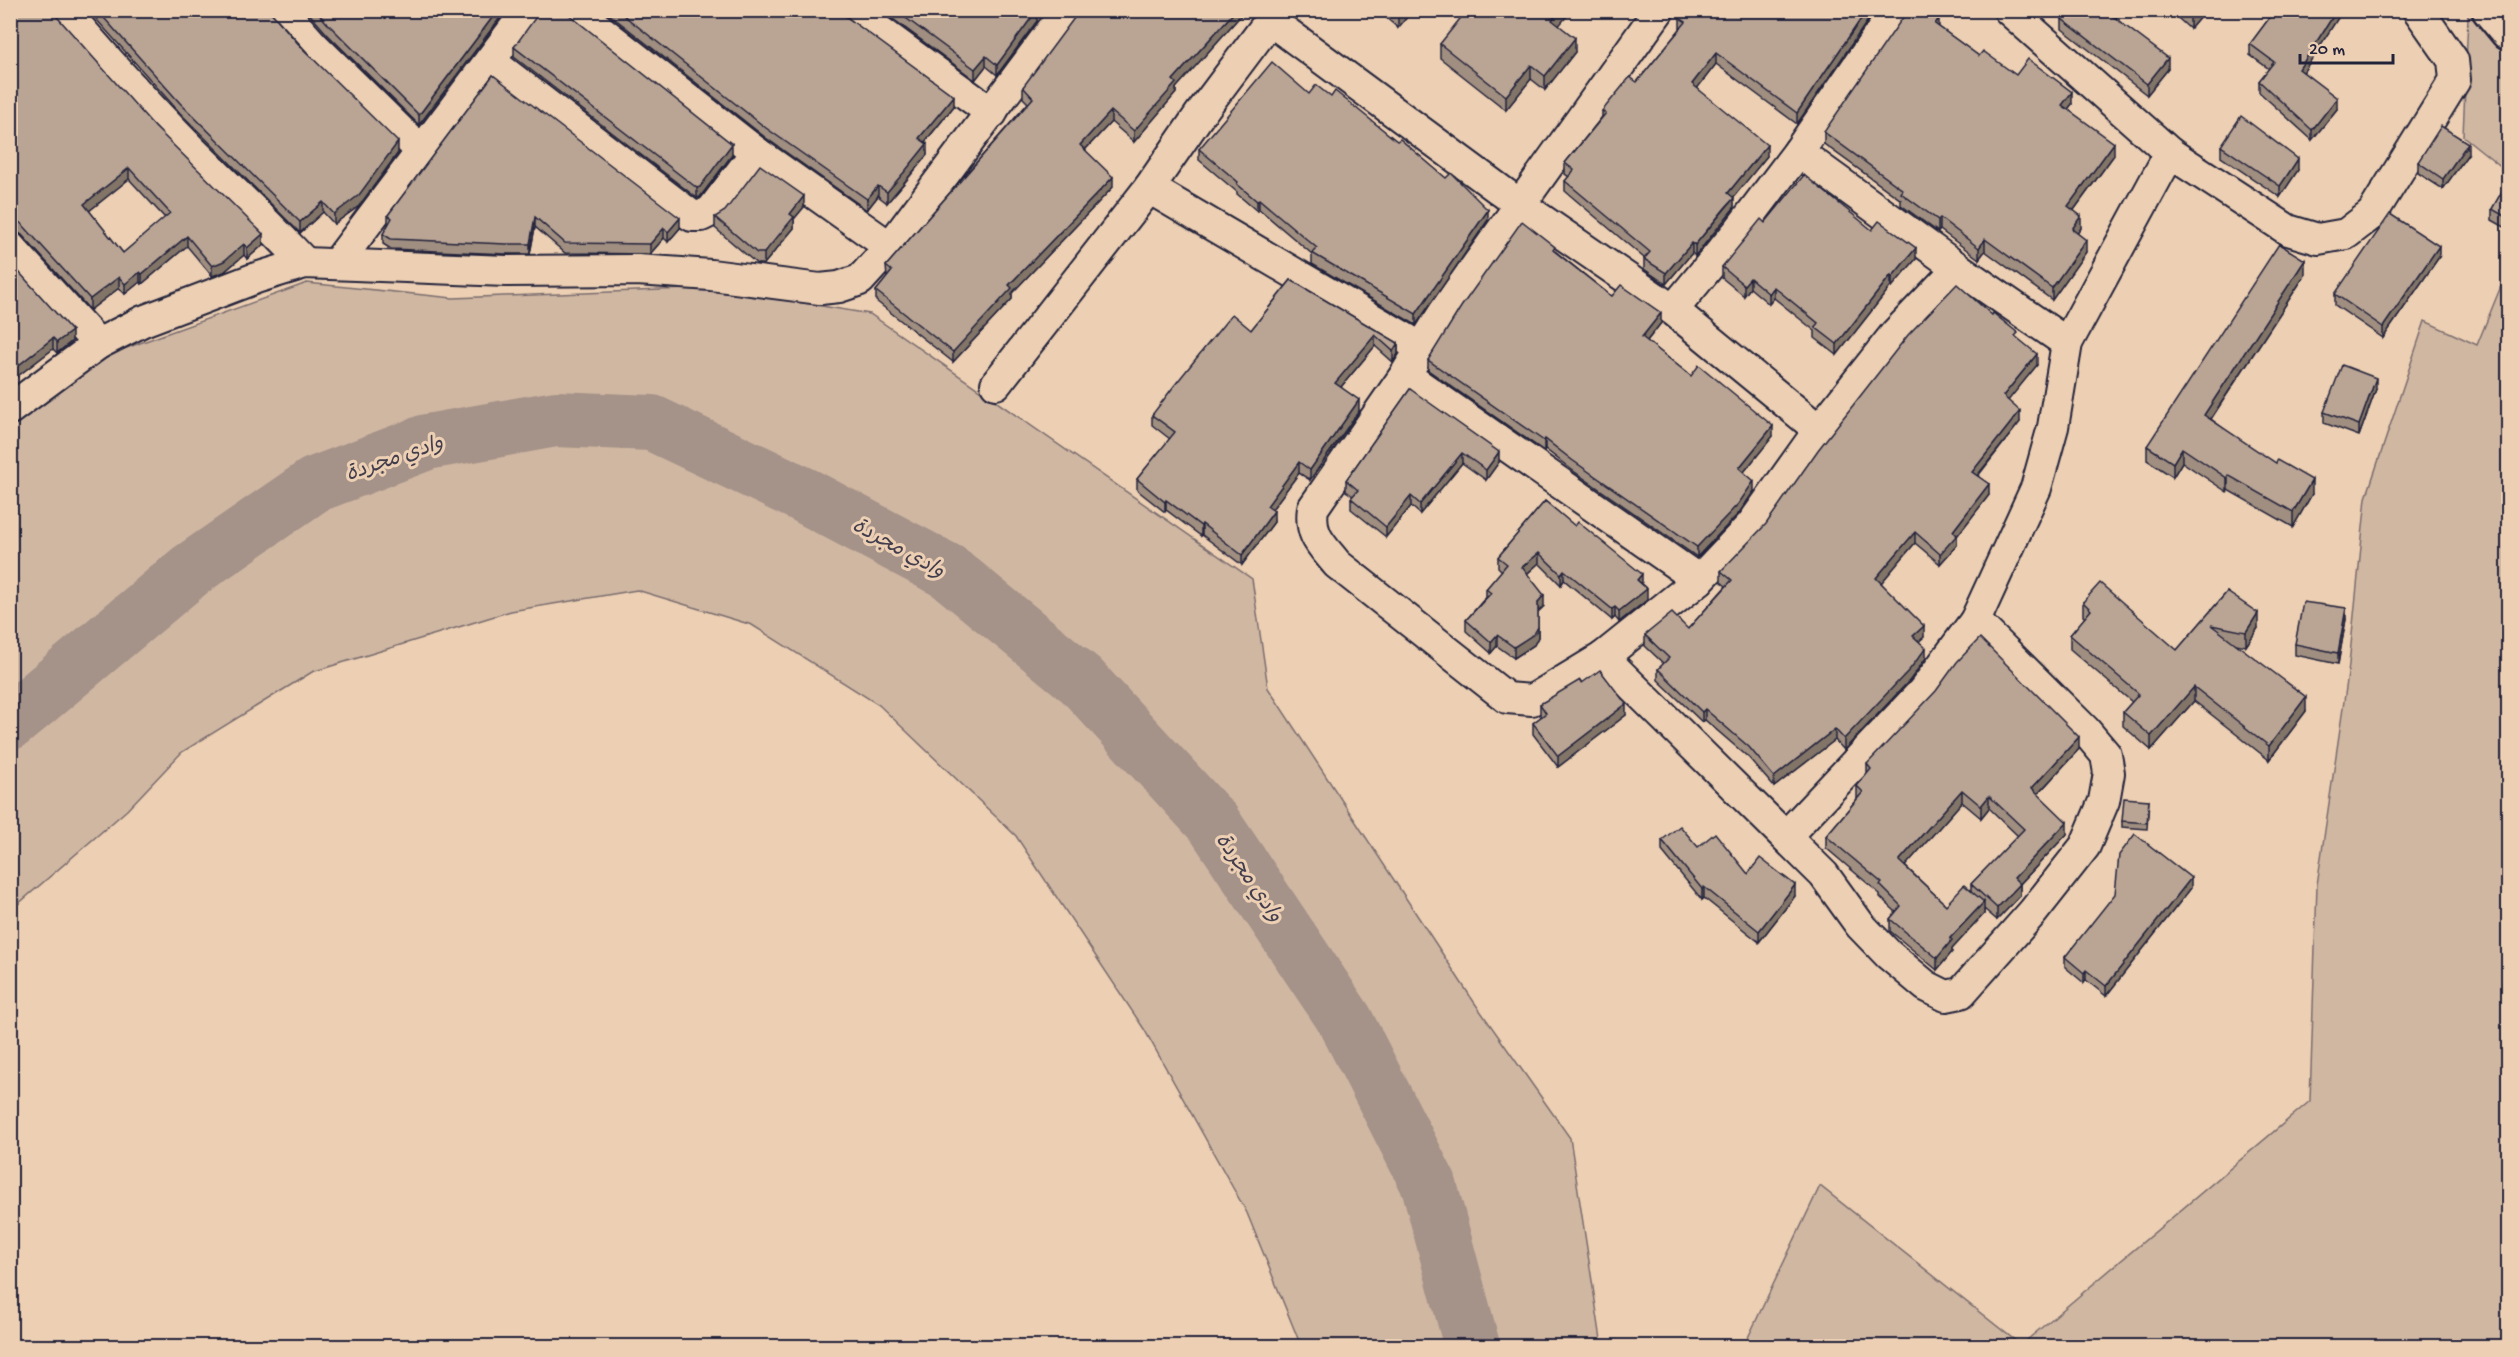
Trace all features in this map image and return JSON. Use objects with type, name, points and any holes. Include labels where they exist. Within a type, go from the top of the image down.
[{"type":"main road","points":[[2489,10],[2508,33]]},
{"type":"street","points":[[64,10],[112,65],[204,162],[262,217],[305,263]]},
{"type":"street","points":[[282,10],[314,46],[421,151]]},
{"type":"street","points":[[575,10],[756,152],[890,247]]},
{"type":"street","points":[[851,10],[992,113]]},
{"type":"street","points":[[10,409],[98,344],[143,321],[256,278],[305,263],[506,271],[637,270],[711,275],[820,289],[839,287],[860,280],[890,247],[1067,10]]},
{"type":"street","points":[[1659,10],[1519,204],[1313,508],[1311,522],[1315,536],[1337,564],[1507,698],[1532,700],[1603,657],[1699,580],[1752,524],[1819,430],[1895,334],[1958,268]]},
{"type":"street","points":[[1673,310],[1739,230],[1798,152],[1896,10]]},
{"type":"street","points":[[2009,10],[2170,153],[2288,230],[2318,239],[2346,234],[2372,214],[2455,80],[2453,60],[2418,10]]},
{"type":"street","points":[[337,263],[490,61],[516,15]]},
{"type":"street","points":[[996,384],[1149,188],[1200,114],[1275,16],[1519,204],[1673,310],[1819,430]]},
{"type":"street","points":[[490,61],[692,216],[701,216],[711,211],[756,152]]},
{"type":"street","points":[[1798,152],[1958,268],[2067,343]]},
{"type":"street","points":[[1786,837],[1923,691],[1975,621],[2036,488],[2053,427],[2067,343],[2170,153]]},
{"type":"street","points":[[1149,188],[1420,347]]},
{"type":"street","points":[[10,247],[98,344]]},
{"type":"street","points":[[1405,375],[1699,580]]},
{"type":"street","points":[[1603,657],[1824,875],[1860,924],[1889,955],[1926,986],[1946,996],[1961,993],[2033,912],[2085,846],[2104,801],[2109,773],[2106,755],[2085,730],[1975,621]]},
{"type":"shaded area","points":[[2463,11],[2508,11],[2508,172],[2463,136],[2468,16]]},
{"type":"shaded area","points":[[2508,269],[2508,1346],[1744,1346],[1820,1186],[2021,1345],[2310,1101],[2317,885],[2348,674],[2366,498],[2425,321],[2477,345]]},
{"type":"shaded area","points":[[307,283],[453,298],[713,288],[870,314],[1252,579],[1268,688],[1474,1002],[1570,1138],[1602,1346],[1301,1346],[1247,1213],[1144,1029],[1016,836],[879,705],[752,625],[637,590],[511,611],[312,672],[182,752],[127,810],[11,910],[11,428],[104,356]]},
{"type":"building","points":[[10,10],[51,10],[155,127],[263,234],[247,248],[244,244],[224,261],[212,266],[187,236],[142,274],[140,272],[125,284],[119,277],[90,299],[22,224],[16,220],[10,220]],"holes":[[[129,168],[170,213],[123,253],[84,204]]]},
{"type":"building","points":[[97,10],[269,10],[302,48],[398,142],[359,195],[334,214],[323,202],[300,222],[180,103]]},
{"type":"building","points":[[315,10],[498,10],[419,115]]},
{"type":"building","points":[[541,10],[563,10],[732,144],[700,187],[697,188],[514,47]]},
{"type":"building","points":[[617,10],[839,10],[954,96],[919,138],[927,144],[906,170],[887,192],[878,186],[867,199],[766,128]]},
{"type":"building","points":[[895,10],[1037,10],[997,65],[986,56],[975,69]]},
{"type":"building","points":[[1080,10],[1132,10],[1139,17],[1145,10],[1236,10],[1173,80],[1176,83],[1134,131],[1111,111],[1080,145],[1113,177],[1009,285],[1012,288],[953,352],[876,291],[892,271],[886,266],[1033,98],[1023,87]]},
{"type":"building","points":[[1467,10],[1560,10],[1552,20],[1575,38],[1545,76],[1531,65],[1506,96],[1440,44]]},
{"type":"building","points":[[1685,10],[1867,10],[1797,113],[1716,53],[1692,84],[1767,145],[1728,193],[1734,198],[1695,245],[1692,243],[1666,273],[1644,259],[1650,252],[1565,181],[1574,170],[1565,163],[1606,113],[1602,111],[1630,77],[1637,82],[1686,22],[1680,18]]},
{"type":"building","points":[[1908,10],[1931,10],[1939,18],[1935,24],[1979,56],[1983,51],[2016,75],[2028,59],[2072,92],[2062,105],[2114,143],[2068,206],[2081,216],[2072,229],[2086,240],[2052,288],[1985,239],[1979,248],[1940,218],[1938,220],[1901,193],[1903,190],[1824,132]]},
{"type":"building","points":[[2069,10],[2114,10],[2111,15],[2168,58],[2147,84],[2062,19]]},
{"type":"building","points":[[2181,10],[2197,10],[2190,18]]},
{"type":"building","points":[[2270,10],[2337,10],[2299,69],[2337,98],[2312,130],[2259,81],[2274,62],[2250,44],[2273,13]]},
{"type":"building","points":[[1272,62],[1309,94],[1316,85],[1331,97],[1335,91],[1397,141],[1400,139],[1446,178],[1451,173],[1488,210],[1416,314],[1312,253],[1317,248],[1259,199],[1257,201],[1199,149]]},
{"type":"building","points":[[493,75],[680,218],[668,232],[664,228],[650,244],[565,243],[535,217],[530,244],[391,239],[383,234],[392,218],[388,215]]},
{"type":"building","points":[[2241,116],[2298,159],[2280,186],[2221,146]]},
{"type":"building","points":[[2441,126],[2468,143],[2443,179],[2418,162]]},
{"type":"building","points":[[760,165],[804,196],[790,214],[794,217],[764,253],[757,253],[715,217],[725,211]]},
{"type":"building","points":[[1804,175],[1872,230],[1879,221],[1916,248],[1892,277],[1891,275],[1837,344],[1815,327],[1818,323],[1774,287],[1769,294],[1750,278],[1744,285],[1722,267],[1761,219],[1765,223]]},
{"type":"building","points":[[2508,181],[2508,218],[2492,209]]},
{"type":"building","points":[[2390,214],[2439,246],[2383,327],[2335,294]]},
{"type":"building","points":[[1522,221],[1555,247],[1553,250],[1610,295],[1612,296],[1621,285],[1661,313],[1642,337],[1691,376],[1699,365],[1773,426],[1739,468],[1754,481],[1739,503],[1697,547],[1545,439],[1544,441],[1428,360],[1461,307]]},
{"type":"building","points":[[2279,244],[2305,260],[2204,415],[2276,463],[2277,460],[2312,480],[2293,512],[2228,475],[2227,478],[2182,448],[2173,463],[2147,446]]},
{"type":"building","points":[[10,262],[72,331],[57,342],[53,338],[10,372]]},
{"type":"building","points":[[1291,280],[1398,343],[1393,351],[1375,335],[1335,383],[1359,400],[1310,470],[1299,462],[1267,506],[1274,511],[1242,555],[1202,524],[1201,526],[1166,500],[1165,502],[1137,479],[1175,432],[1152,415],[1174,386],[1232,314],[1251,330]]},
{"type":"building","points":[[1957,284],[1992,315],[1993,313],[2018,333],[2015,336],[2037,354],[2003,396],[2020,411],[1972,472],[1989,484],[1953,531],[1957,535],[1940,554],[1915,532],[1876,578],[1924,626],[1913,636],[1926,648],[1910,669],[1844,739],[1835,729],[1774,777],[1749,747],[1705,709],[1702,712],[1658,669],[1669,658],[1645,635],[1672,613],[1688,629],[1732,580],[1721,571],[1766,524],[1818,450],[1908,335]]},
{"type":"building","points":[[2342,365],[2376,378],[2359,425],[2324,412]]},
{"type":"building","points":[[1410,389],[1499,452],[1486,470],[1462,453],[1420,504],[1411,496],[1386,527],[1351,498],[1358,490],[1346,480]]},
{"type":"building","points":[[1545,501],[1575,526],[1578,522],[1642,574],[1637,580],[1647,589],[1619,611],[1615,607],[1612,609],[1564,570],[1561,574],[1539,553],[1522,567],[1544,595],[1538,602],[1538,627],[1534,634],[1514,647],[1497,635],[1491,642],[1466,620],[1491,593],[1486,589],[1507,564],[1498,557]]},
{"type":"building","points":[[2100,583],[2177,650],[2227,592],[2258,613],[2246,632],[2211,625],[2306,697],[2269,746],[2194,687],[2151,736],[2123,712],[2139,694],[2070,635],[2091,610],[2083,602]]},
{"type":"building","points":[[2303,602],[2346,608],[2338,653],[2295,644]]},
{"type":"building","points":[[1980,638],[2079,737],[2032,788],[2067,822],[2014,878],[2020,884],[1997,908],[1971,884],[2024,829],[1989,796],[1981,806],[1962,790],[1899,861],[1946,905],[1964,885],[1984,902],[1950,938],[1952,940],[1937,958],[1890,919],[1901,906],[1880,885],[1882,883],[1826,836],[1863,792],[1857,786],[1871,769],[1867,764],[1936,691],[1957,662]]},
{"type":"building","points":[[1600,670],[1626,704],[1558,756],[1533,723],[1546,713],[1540,704],[1580,680],[1582,683]]},
{"type":"building","points":[[2124,798],[2149,800],[2147,823],[2122,821]]},
{"type":"building","points":[[1680,826],[1698,847],[1715,833],[1748,874],[1760,858],[1795,885],[1759,931],[1704,887],[1702,889],[1662,840]]},
{"type":"building","points":[[2135,834],[2191,878],[2106,986],[2086,970],[2084,973],[2065,957],[2115,894],[2119,855]]},
{"type":"waterway","name":"وادي مجردة","points":[[10,722],[191,570],[314,485],[427,442],[556,419],[652,423],[804,495],[949,572],[1081,680],[1214,824],[1345,1020],[1429,1185],[1472,1346]]}]
